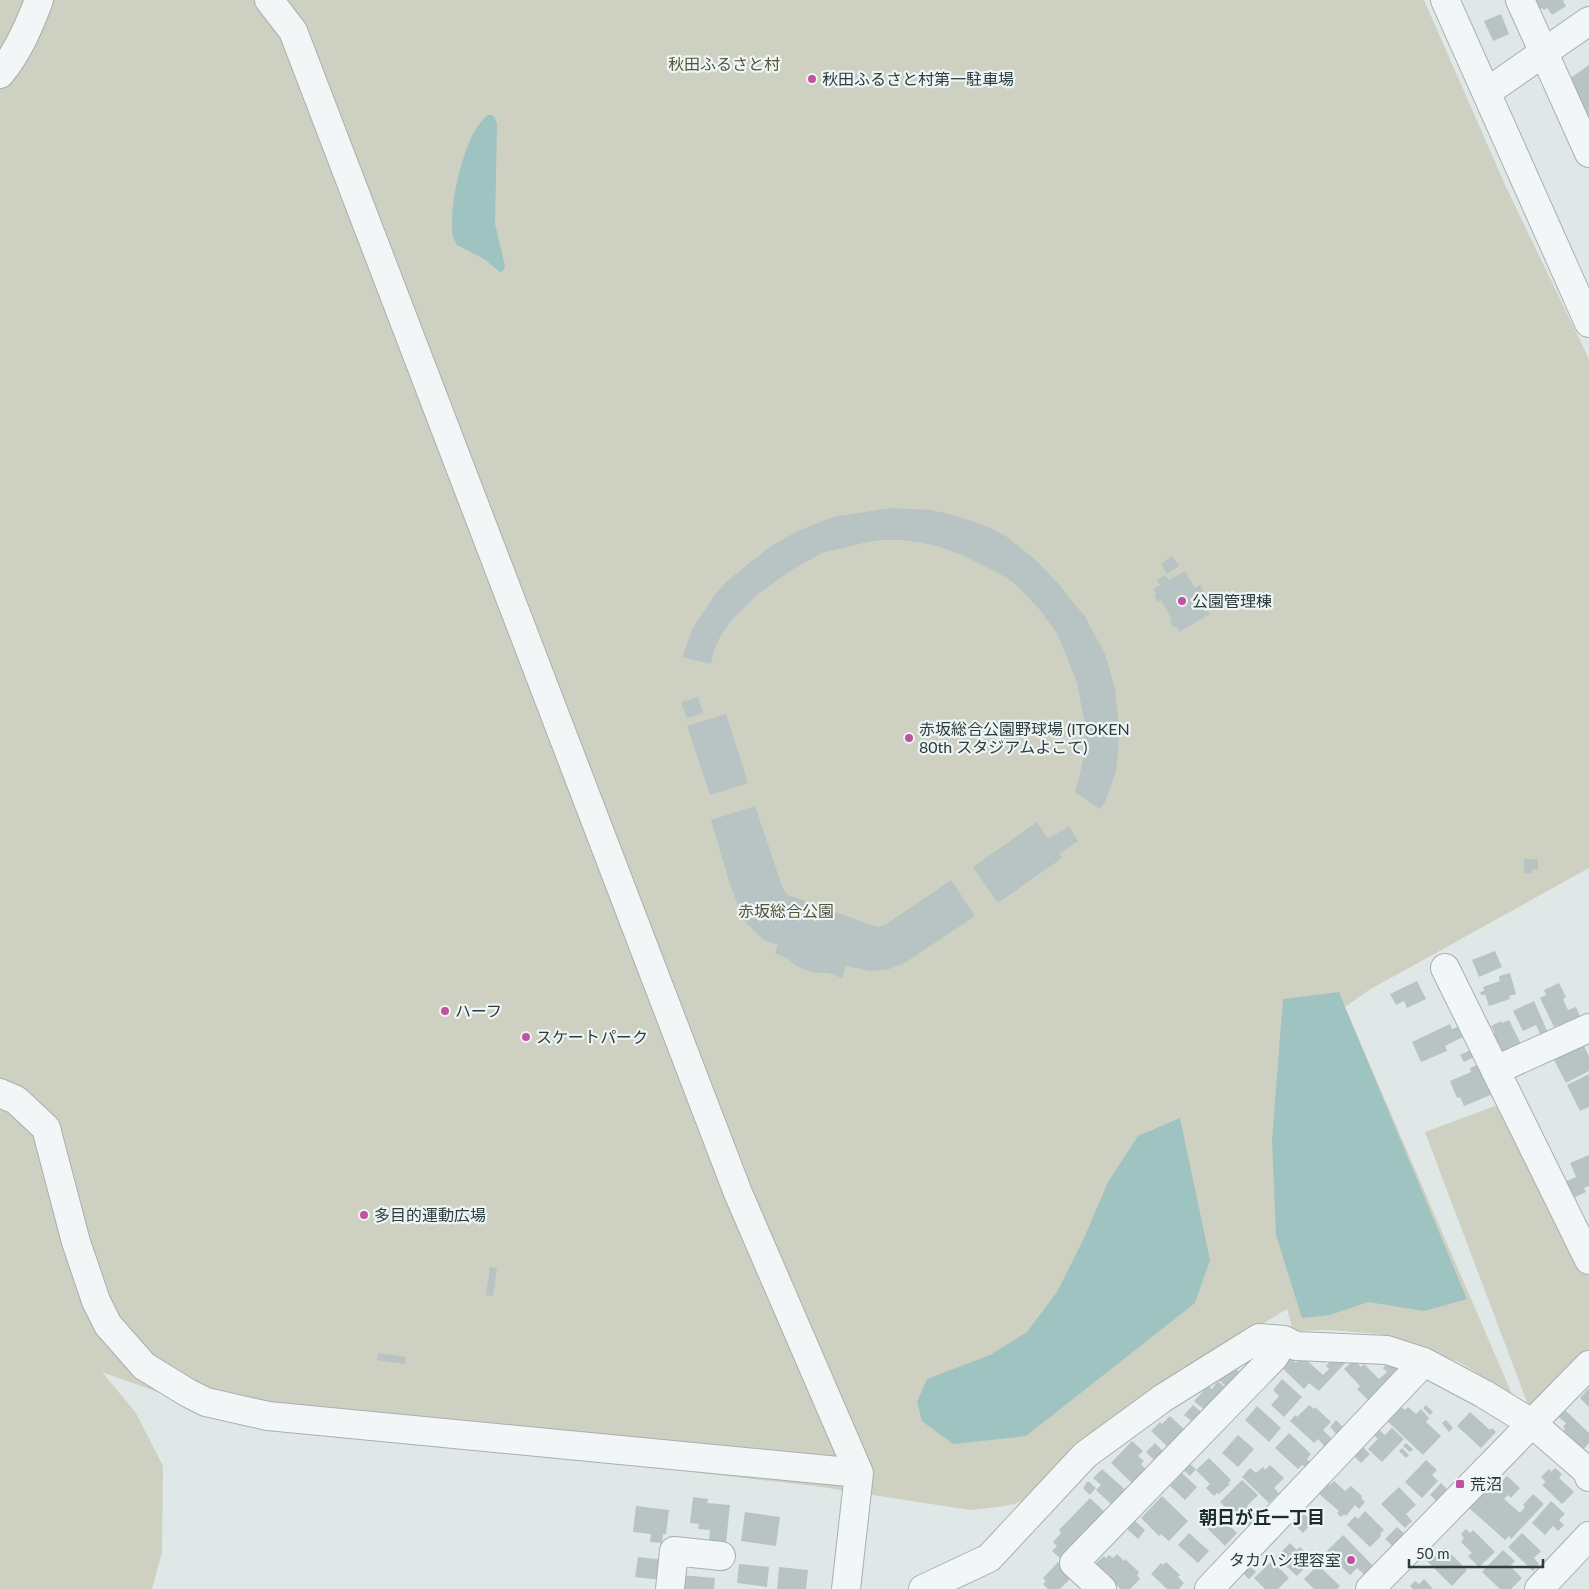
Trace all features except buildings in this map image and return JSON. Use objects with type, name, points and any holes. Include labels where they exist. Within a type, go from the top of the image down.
[{"type":"street","points":[[0,74],[10,62],[25,36],[39,0]]},
{"type":"street","points":[[270,0],[293,31],[738,1193],[859,1473],[846,1589]]},
{"type":"street","points":[[1445,0],[1589,323]]},
{"type":"street","points":[[1520,0],[1589,153]]},
{"type":"street","points":[[1487,92],[1589,21]]},
{"type":"street","points":[[1445,968],[1589,1260]]},
{"type":"street","points":[[1496,1070],[1589,1028]]},
{"type":"street","points":[[0,1093],[16,1100],[46,1128],[76,1242],[96,1301],[108,1325],[144,1366],[206,1402],[268,1416],[859,1473]]},
{"type":"street","points":[[923,1589],[989,1558],[1085,1455],[1164,1398],[1260,1338],[1284,1340],[1296,1346],[1387,1350],[1424,1362],[1484,1394],[1533,1424],[1588,1473]]},
{"type":"street","points":[[1102,1589],[1074,1563],[1274,1357],[1284,1340]]},
{"type":"street","points":[[1209,1589],[1424,1362]]},
{"type":"street","points":[[1370,1589],[1589,1365]]},
{"type":"street","points":[[1539,1589],[1589,1536]]},
{"type":"street","points":[[670,1589],[674,1551],[721,1556]]},
{"type":"green space","name":"赤坂総合公園","points":[[0,0],[1424,0],[1506,187],[1589,359],[1589,868],[1369,990],[1345,1007],[1512,1394],[1459,1362],[1379,1334],[1330,1330],[1293,1331],[1287,1309],[1138,1399],[1054,1467],[1032,1494],[1015,1504],[970,1510],[815,1486],[233,1419],[102,1372],[136,1413],[163,1466],[162,1552],[152,1589],[0,1589]]},
{"type":"green space","points":[[1500,1104],[1589,1276],[1589,1350],[1530,1410],[1425,1132]]},
{"type":"water","points":[[488,115],[492,115],[497,123],[495,224],[505,266],[503,271],[500,272],[484,259],[457,245],[452,233],[453,203],[460,169],[472,136],[479,124]]},
{"type":"water","points":[[1339,992],[1467,1299],[1424,1311],[1368,1302],[1330,1315],[1302,1318],[1276,1235],[1272,1140],[1283,999]]},
{"type":"water","points":[[1180,1118],[1210,1260],[1195,1303],[1026,1436],[953,1444],[922,1421],[917,1402],[927,1379],[990,1355],[1027,1332],[1057,1292],[1084,1238],[1108,1182],[1138,1136]]},
{"type":"place","name":"秋田ふるさと村第一駐車場","points":[[812,79]]},
{"type":"place","name":"公園管理棟","points":[[1182,601]]},
{"type":"place","name":"赤坂総合公園野球場 (ITOKEN 80th スタジアムよこて)","points":[[909,738]]},
{"type":"place","name":"ハーフ","points":[[445,1011]]},
{"type":"place","name":"スケートパーク","points":[[526,1037]]},
{"type":"place","name":"多目的運動広場","points":[[364,1215]]},
{"type":"place","name":"荒沼","points":[[1460,1484]]},
{"type":"place","name":"タカハシ理容室","points":[[1351,1560]]},
{"type":"district","name":"朝日が丘一丁目","points":[[1262,1518]]},
{"type":"park label","name":"秋田ふるさと村","points":[[724,64]]}]
